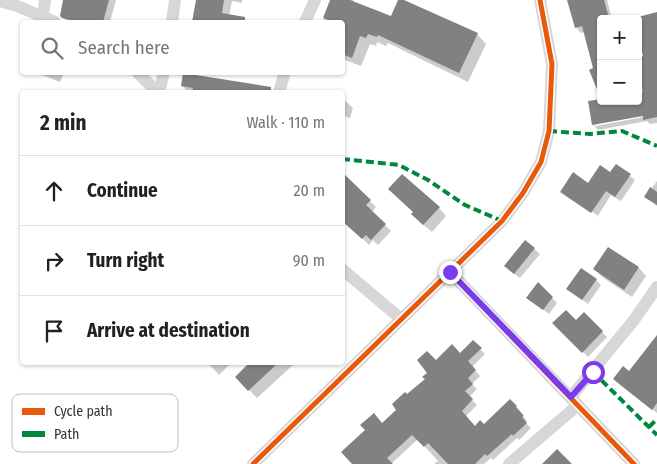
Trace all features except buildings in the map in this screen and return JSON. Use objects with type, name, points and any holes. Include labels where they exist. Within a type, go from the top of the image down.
[{"type":"street","points":[[43,16],[44,0]]},
{"type":"street","points":[[172,20],[175,0]]},
{"type":"street","points":[[306,20],[315,0]]},
{"type":"street","points":[[253,464],[502,221],[523,193],[541,162],[549,131],[552,64],[540,0]]},
{"type":"street","points":[[0,1],[51,20]]},
{"type":"street","points":[[140,75],[156,90]]},
{"type":"street","points":[[159,90],[163,75]]},
{"type":"street","points":[[280,90],[284,75]]},
{"type":"street","points":[[345,272],[401,319]]},
{"type":"street","points":[[450,272],[634,464]]},
{"type":"street","points":[[509,464],[575,401],[657,287]]},
{"type":"marked path","points":[[549,131],[590,134],[622,131],[657,146]]},
{"type":"marked path","points":[[345,159],[399,165],[428,180],[465,205],[502,221]]},
{"type":"marked path","points":[[593,372],[657,435]]},
{"type":"marked path","points":[[649,427],[657,419]]},
{"type":"cycle path","points":[[253,464],[502,221],[523,193],[541,162],[549,131],[552,64],[540,0]]},
{"type":"cycle path","points":[[450,272],[634,464]]},
{"type":"route","points":[[450,272],[571,397],[593,372]]}]
